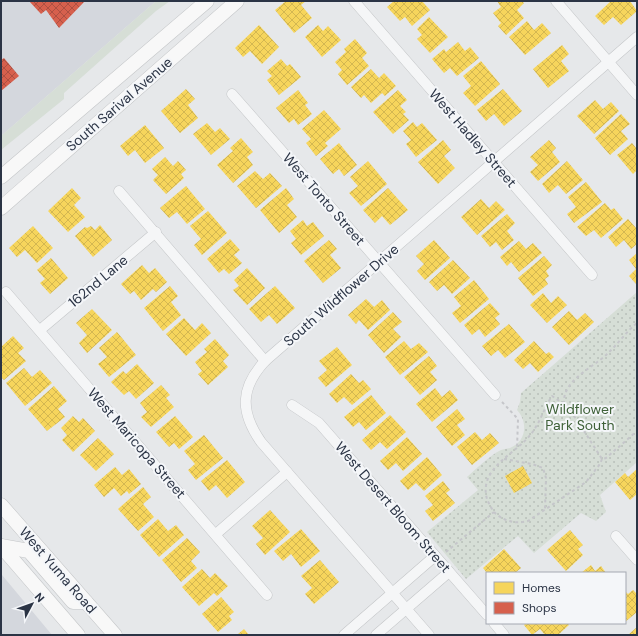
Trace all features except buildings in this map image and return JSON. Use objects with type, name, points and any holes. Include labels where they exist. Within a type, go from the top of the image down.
[{"type":"main road","name":"South Sarival Avenue","points":[[1,177],[207,1]]},
{"type":"main road","name":"South Sarival Avenue","points":[[1,208],[237,1]]},
{"type":"main road","points":[[94,98],[108,113]]},
{"type":"main road","name":"West Yuma Road","points":[[1,505],[115,635]]},
{"type":"main road","points":[[1,546],[29,551],[73,602],[86,602]]},
{"type":"main road","name":"West Yuma Road","points":[[1,546],[78,635]]},
{"type":"street","name":"West Hadley Street","points":[[354,1],[592,275]]},
{"type":"street","points":[[556,1],[637,95]]},
{"type":"street","name":"South Wildflower Drive","points":[[429,635],[254,432],[248,420],[245,407],[246,393],[250,381],[254,373],[265,361],[637,37]]},
{"type":"street","name":"West Tonto Street","points":[[232,94],[495,395]]},
{"type":"street","points":[[119,191],[156,232],[265,361]]},
{"type":"street","name":"162nd Lane","points":[[40,330],[156,232]]},
{"type":"street","name":"West Maricopa Street","points":[[6,292],[267,595]]},
{"type":"street","name":"West Desert Bloom Street","points":[[292,405],[319,423],[486,614]]},
{"type":"street","points":[[216,534],[287,472]]},
{"type":"street","points":[[616,536],[637,560]]},
{"type":"street","points":[[344,635],[392,593],[436,558]]},
{"type":"street","points":[[376,635],[449,572]]},
{"type":"street","points":[[495,624],[504,635]]},
{"type":"path","points":[[564,404],[564,395],[576,378],[606,356],[637,323]]},
{"type":"path","points":[[495,395],[518,419],[517,449]]},
{"type":"path","points":[[602,459],[595,451],[583,427],[564,404],[552,396],[532,434],[517,449],[495,467],[486,483],[485,491],[487,500],[494,512],[506,520],[522,523],[536,517],[586,482],[600,464],[602,459],[606,458],[637,431]]},
{"type":"path","points":[[504,460],[539,465],[543,468],[546,478],[546,510]]},
{"type":"path","points":[[436,558],[494,512]]},
{"type":"shaded area","points":[[1,1],[156,1],[1,136]]},
{"type":"shaded area","points":[[1,573],[2,575],[52,635],[1,635]]},
{"type":"green space","points":[[156,1],[170,1],[156,11],[64,93],[64,99],[1,150],[1,136]]},
{"type":"green space","name":"Wildflower Park South","points":[[637,292],[637,462],[600,495],[606,512],[596,521],[581,513],[534,553],[518,536],[466,579],[427,532],[478,490],[467,477],[492,455],[516,445],[520,441],[524,431],[523,420],[517,410],[521,393]]}]
